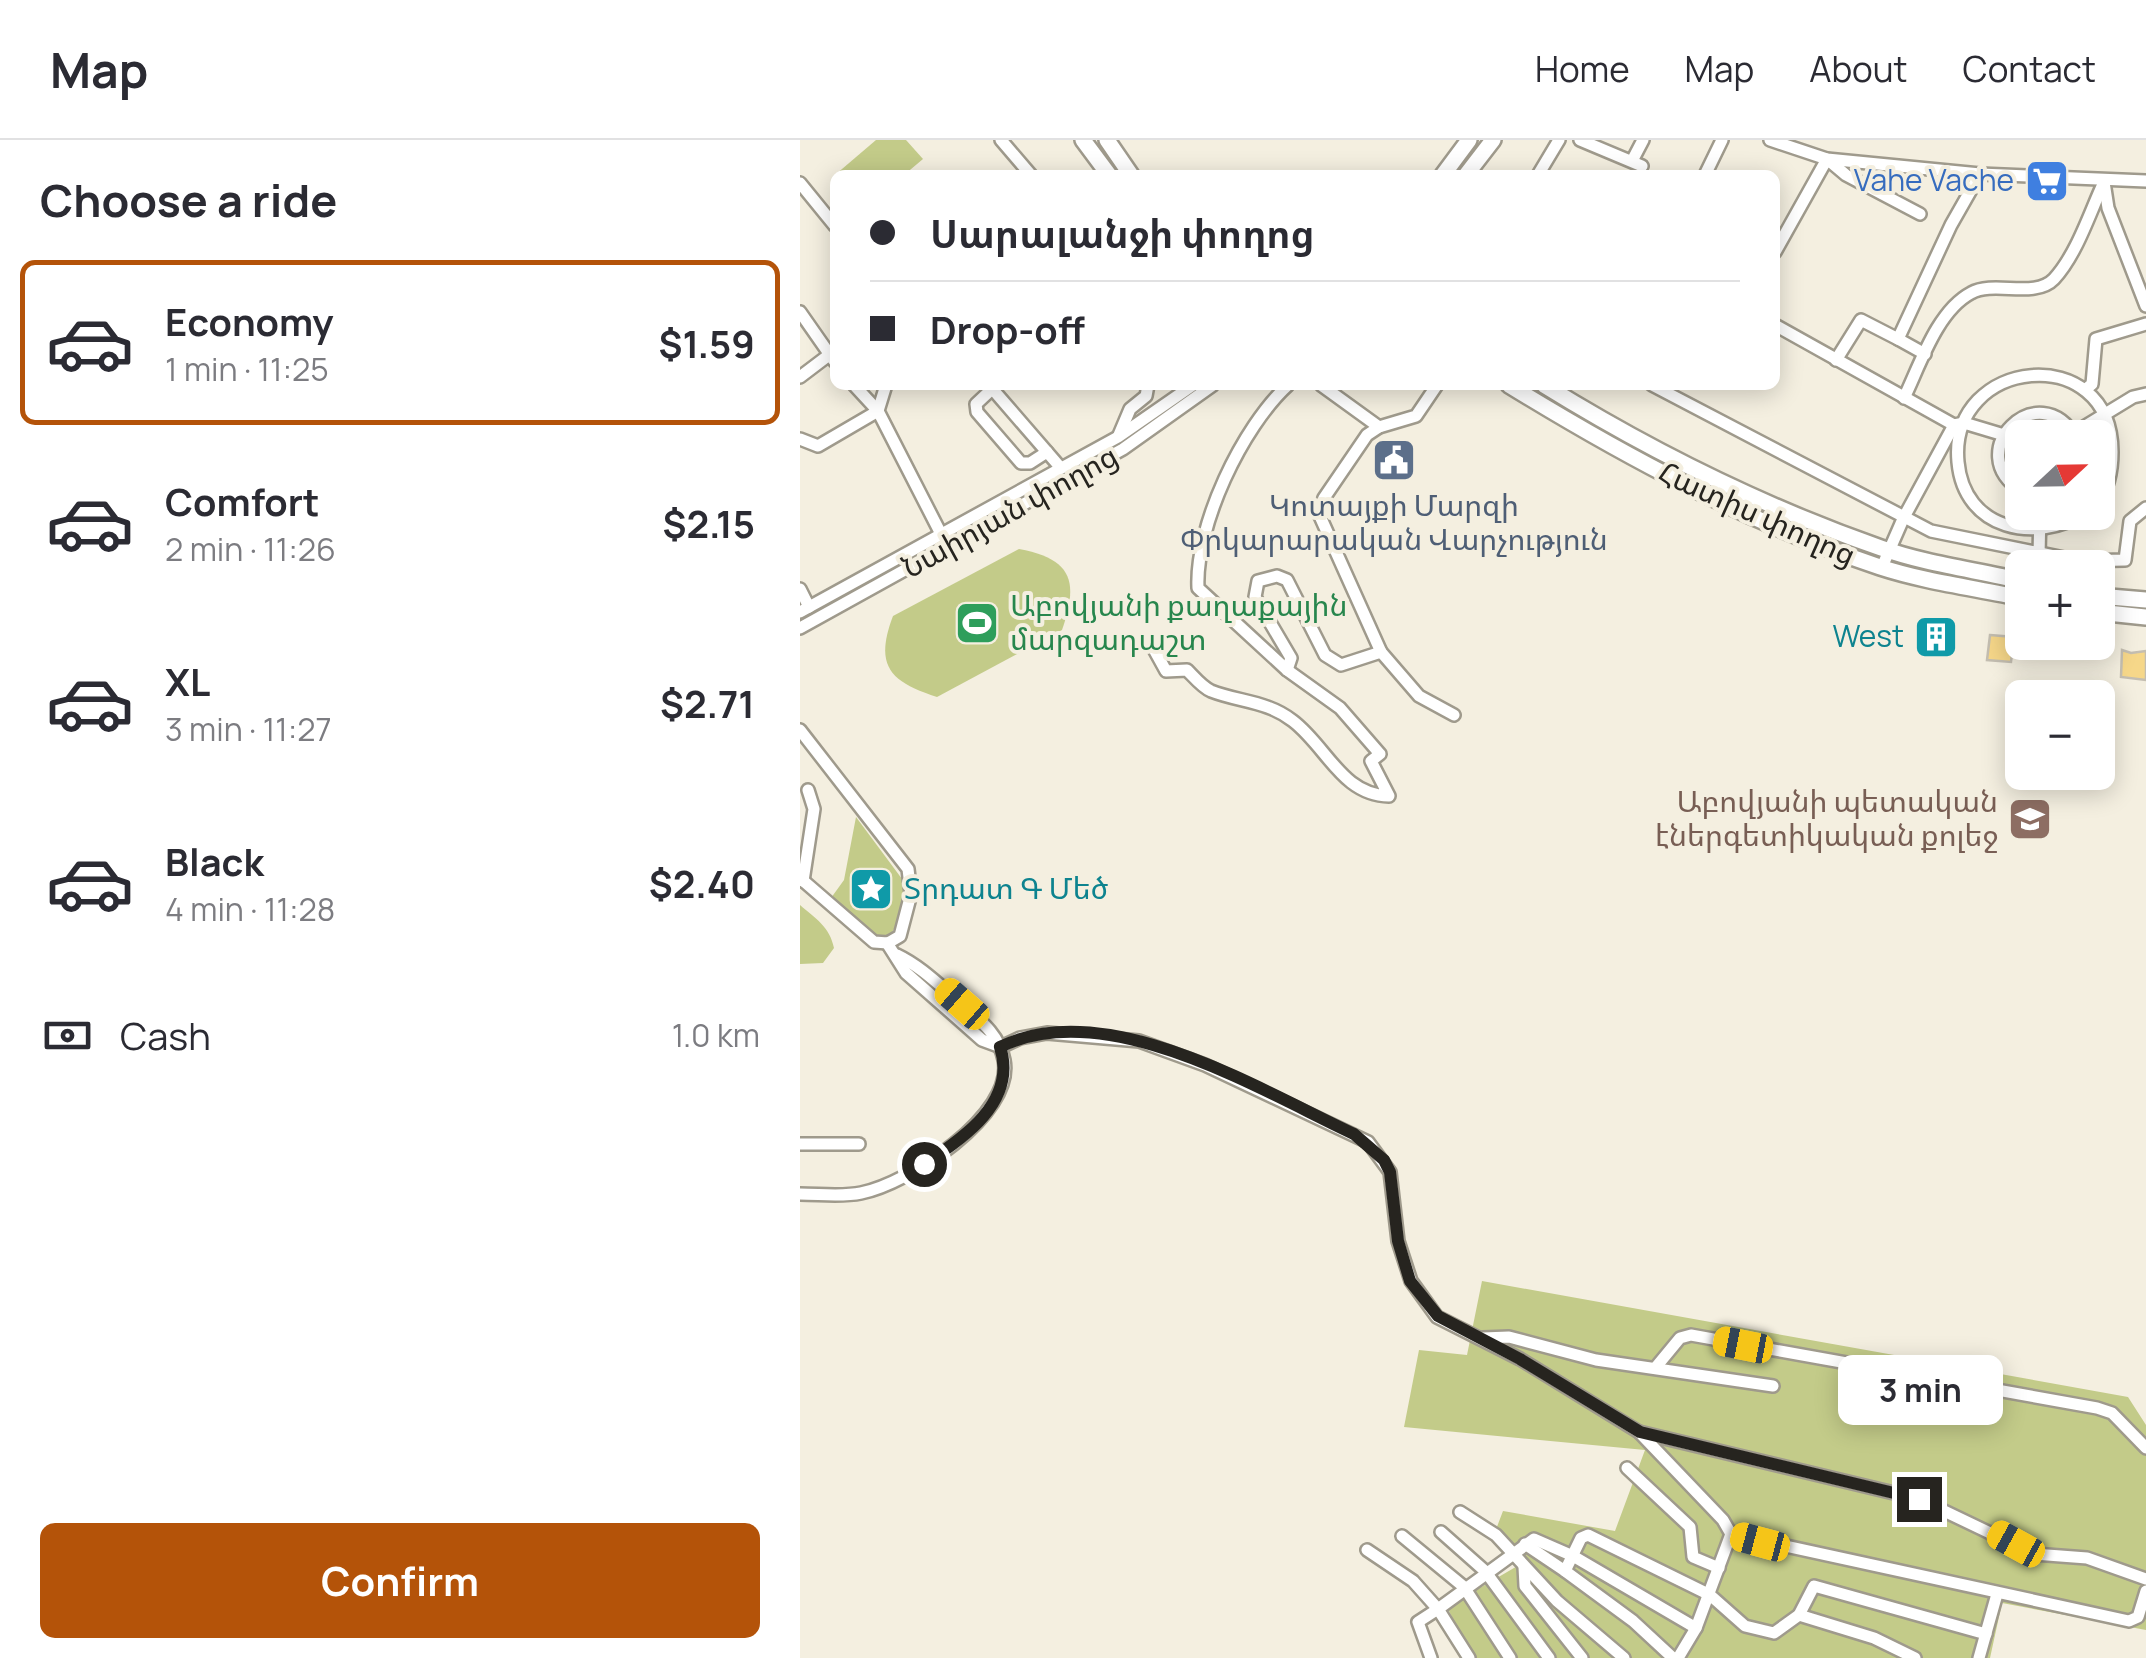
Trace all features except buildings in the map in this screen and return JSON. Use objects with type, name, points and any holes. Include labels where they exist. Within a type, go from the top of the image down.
[{"type":"main road","points":[[1083,140],[1100,170]]},
{"type":"main road","points":[[1107,140],[1128,170]]},
{"type":"main road","points":[[1446,170],[1469,140]]},
{"type":"main road","points":[[1470,170],[1493,140]]},
{"type":"main road","name":"Հատիս փողոց","points":[[1518,390],[1653,469],[1763,520],[1882,568],[2005,594]]},
{"type":"main road","name":"Հատիս փողոց","points":[[1552,390],[1661,452],[1889,551],[2005,577]]},
{"type":"main road","points":[[2115,597],[2146,600]]},
{"type":"main road","points":[[2115,614],[2146,617]]},
{"type":"street","points":[[1001,140],[1026,170]]},
{"type":"street","points":[[1541,170],[1560,140]]},
{"type":"street","points":[[1580,140],[1637,163],[1643,140]]},
{"type":"street","points":[[1707,170],[1722,140]]},
{"type":"street","points":[[1770,140],[1827,159],[1980,174],[2146,182]]},
{"type":"street","points":[[1811,154],[1814,140]]},
{"type":"street","points":[[1827,159],[1846,175],[1920,214]]},
{"type":"street","points":[[1780,243],[1827,159]]},
{"type":"street","points":[[1898,339],[1951,224],[1980,174]]},
{"type":"street","points":[[2104,182],[2108,208],[2146,306]]},
{"type":"street","points":[[1904,398],[1954,306],[1972,292],[1991,286],[2037,287],[2054,278],[2104,182]]},
{"type":"street","points":[[800,183],[830,220]]},
{"type":"street","points":[[800,312],[830,355]]},
{"type":"street","points":[[1836,360],[1861,320],[1925,354]]},
{"type":"street","points":[[2084,390],[2092,384],[2096,339],[2146,324]]},
{"type":"street","points":[[1780,328],[1904,398],[1959,424],[2004,435],[1999,461],[2005,472]]},
{"type":"street","points":[[800,377],[830,359]]},
{"type":"street","points":[[1882,568],[1903,519],[1959,424],[1980,400],[2018,376],[2053,374],[2084,390],[2106,420]]},
{"type":"street","points":[[858,390],[878,412],[941,534]]},
{"type":"street","points":[[800,440],[818,446],[878,412],[885,390]]},
{"type":"street","points":[[988,390],[976,404],[978,412],[1021,464],[1030,464],[1047,452]]},
{"type":"street","points":[[993,390],[1060,467]]},
{"type":"street","points":[[1118,437],[1130,409],[1146,396],[1147,390]]},
{"type":"street","name":"Նաիրյան փողոց","points":[[804,609],[1118,437],[1186,390]]},
{"type":"street","name":"Նաիրյան փողոց","points":[[800,628],[1124,449],[1206,390]]},
{"type":"street","points":[[1150,642],[1166,671],[1187,670],[1208,690],[1248,699],[1283,713],[1306,731],[1352,786],[1370,796],[1389,796],[1371,761],[1380,754],[1340,708],[1287,670],[1198,588],[1196,561],[1221,490],[1258,416],[1283,390]]},
{"type":"street","points":[[1328,390],[1378,427]]},
{"type":"street","points":[[1434,390],[1416,416],[1378,427],[1368,435],[1324,498],[1319,514],[1380,652],[1419,696],[1454,714]]},
{"type":"street","points":[[1661,390],[1903,519],[1930,531],[2021,550]]},
{"type":"street","points":[[2096,420],[2146,394]]},
{"type":"street","points":[[2017,420],[2040,412],[2061,420]]},
{"type":"street","points":[[1959,424],[1958,461],[1972,499],[2019,530],[2047,530]]},
{"type":"street","points":[[2115,560],[2125,560],[2130,521],[2146,508]]},
{"type":"street","points":[[2039,532],[2040,550]]},
{"type":"street","points":[[1287,670],[1291,658],[1255,597],[1258,582],[1278,576],[1287,580],[1325,656],[1341,665],[1380,652]]},
{"type":"street","points":[[800,589],[804,609]]},
{"type":"street","points":[[800,730],[912,876],[912,894],[902,932],[892,947]]},
{"type":"street","points":[[800,1194],[872,1190],[956,1142],[996,1097],[1005,1068],[1000,1047],[989,1028],[914,963],[892,947],[869,939],[802,880],[814,810],[808,790]]},
{"type":"street","points":[[1000,1047],[1046,1032],[1139,1041],[1204,1065],[1368,1142],[1390,1172],[1398,1241],[1410,1281],[1438,1316],[1640,1432],[1723,1520],[1731,1534],[2130,1621],[2138,1617],[2146,1591]]},
{"type":"street","points":[[800,1144],[859,1144]]},
{"type":"street","points":[[1656,1367],[1680,1338],[1692,1335],[2098,1408],[2112,1413],[2146,1448]]},
{"type":"street","points":[[1479,1338],[1508,1337],[1596,1360],[1773,1386]]},
{"type":"street","points":[[1640,1432],[1919,1499],[2034,1554],[2087,1558],[2146,1579]]},
{"type":"street","points":[[1627,1468],[1690,1526],[1693,1557],[1719,1568]]},
{"type":"street","points":[[1460,1512],[1496,1536],[1524,1567],[1624,1658]]},
{"type":"street","points":[[1441,1532],[1485,1571],[1549,1658]]},
{"type":"street","points":[[1524,1544],[1566,1570],[1680,1657],[1710,1595],[1731,1534]]},
{"type":"street","points":[[1566,1570],[1581,1538],[1588,1535],[1710,1595],[1756,1631],[1774,1633],[1799,1616],[1814,1586],[1986,1634]]},
{"type":"street","points":[[1402,1536],[1464,1588],[1510,1658]]},
{"type":"street","points":[[1432,1658],[1418,1622],[1510,1553],[1538,1540],[1696,1628]]},
{"type":"street","points":[[1367,1550],[1413,1581],[1438,1608],[1470,1658]]},
{"type":"street","points":[[1524,1567],[1524,1586],[1582,1658]]},
{"type":"street","points":[[1980,1658],[1997,1594]]},
{"type":"street","points":[[1799,1616],[1874,1638],[1915,1658]]},
{"type":"green space","points":[[876,140],[906,140],[923,159],[910,170],[841,170]]},
{"type":"green space","name":"Աբովյանի քաղաքային մարզադաշտ","points":[[1019,549],[1050,559],[1067,575],[1070,598],[1062,630],[937,697],[897,678],[886,660],[885,648],[893,616]]},
{"type":"green space","points":[[856,817],[905,883],[896,925],[879,940],[831,898],[844,880]]},
{"type":"green space","points":[[800,905],[821,924],[832,941],[834,948],[823,963],[800,964]]},
{"type":"green space","points":[[1482,1281],[2128,1397],[2146,1425],[2146,1630],[2002,1603],[1990,1658],[1472,1658],[1447,1607],[1526,1561],[1495,1532],[1503,1511],[1615,1531],[1645,1450],[1404,1427],[1419,1350],[1467,1355]]},
{"type":"place","name":"Vahe Vache","points":[[2047,181]]},
{"type":"place","name":"Կոտայքի Մարզի Փրկարարական Վարչություն","points":[[1394,460]]},
{"type":"place","name":"Աբովյանի քաղաքային մարզադաշտ","points":[[977,623]]},
{"type":"place","name":"West","points":[[1936,637]]},
{"type":"place","name":"Աբովյանի պետական էներգետիկական քոլեջ","points":[[2030,819]]},
{"type":"place","name":"Տրդատ Գ Մեծ","points":[[871,889]]},
{"type":"route","points":[[924,1164],[974,1127],[988,1110],[1004,1076],[1000,1047],[1033,1034],[1073,1032],[1114,1036],[1171,1051],[1354,1134],[1377,1150],[1390,1172],[1398,1241],[1410,1281],[1438,1316],[1520,1359],[1640,1432],[1919,1499]]}]
